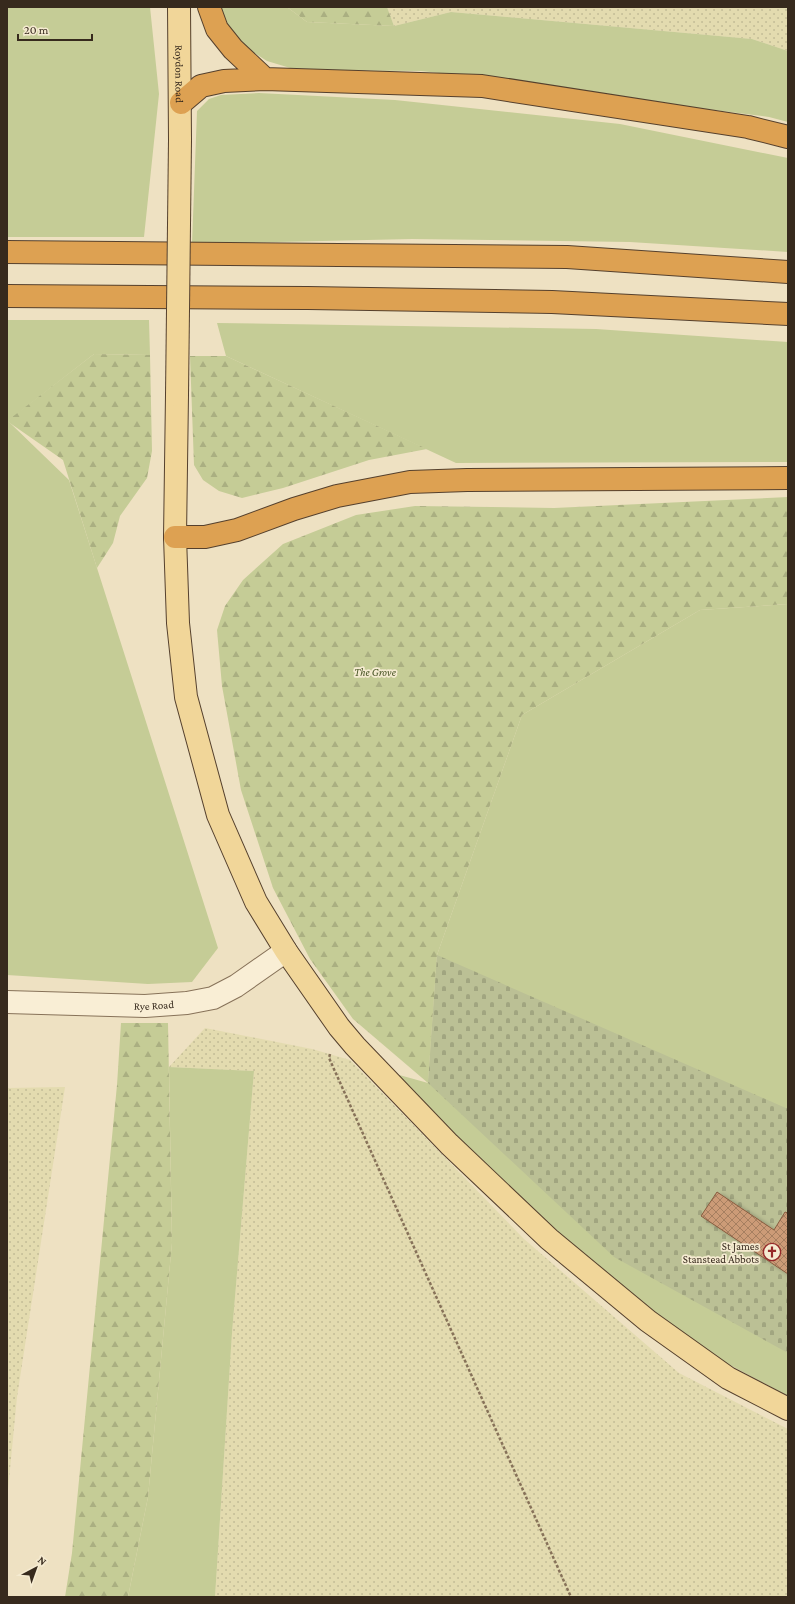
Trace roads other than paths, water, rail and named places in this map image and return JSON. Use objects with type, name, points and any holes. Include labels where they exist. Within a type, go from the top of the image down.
[{"type":"highway","points":[[209,7],[217,29],[233,49],[265,79]]},
{"type":"highway","points":[[181,102],[201,86],[224,81],[265,79],[482,86],[748,127],[788,137]]},
{"type":"highway","points":[[7,252],[567,257],[788,272]]},
{"type":"highway","points":[[7,296],[544,302],[788,314]]},
{"type":"highway","points":[[175,537],[205,537],[236,530],[294,509],[337,496],[410,482],[483,480],[788,478]]},
{"type":"main road","name":"Roydon Road","points":[[179,7],[181,102],[175,537],[178,623],[186,698],[218,815],[256,902],[286,951],[339,1027],[355,1046],[449,1144],[549,1239],[648,1321],[728,1378],[788,1409]]},
{"type":"street","name":"Rye Road","points":[[7,1002],[145,1006],[187,1003],[213,998],[236,986],[286,951]]},
{"type":"place","name":"St James Stanstead Abbots","points":[[772,1252]]},
{"type":"park label","name":"The Grove","points":[[375,672]]}]
